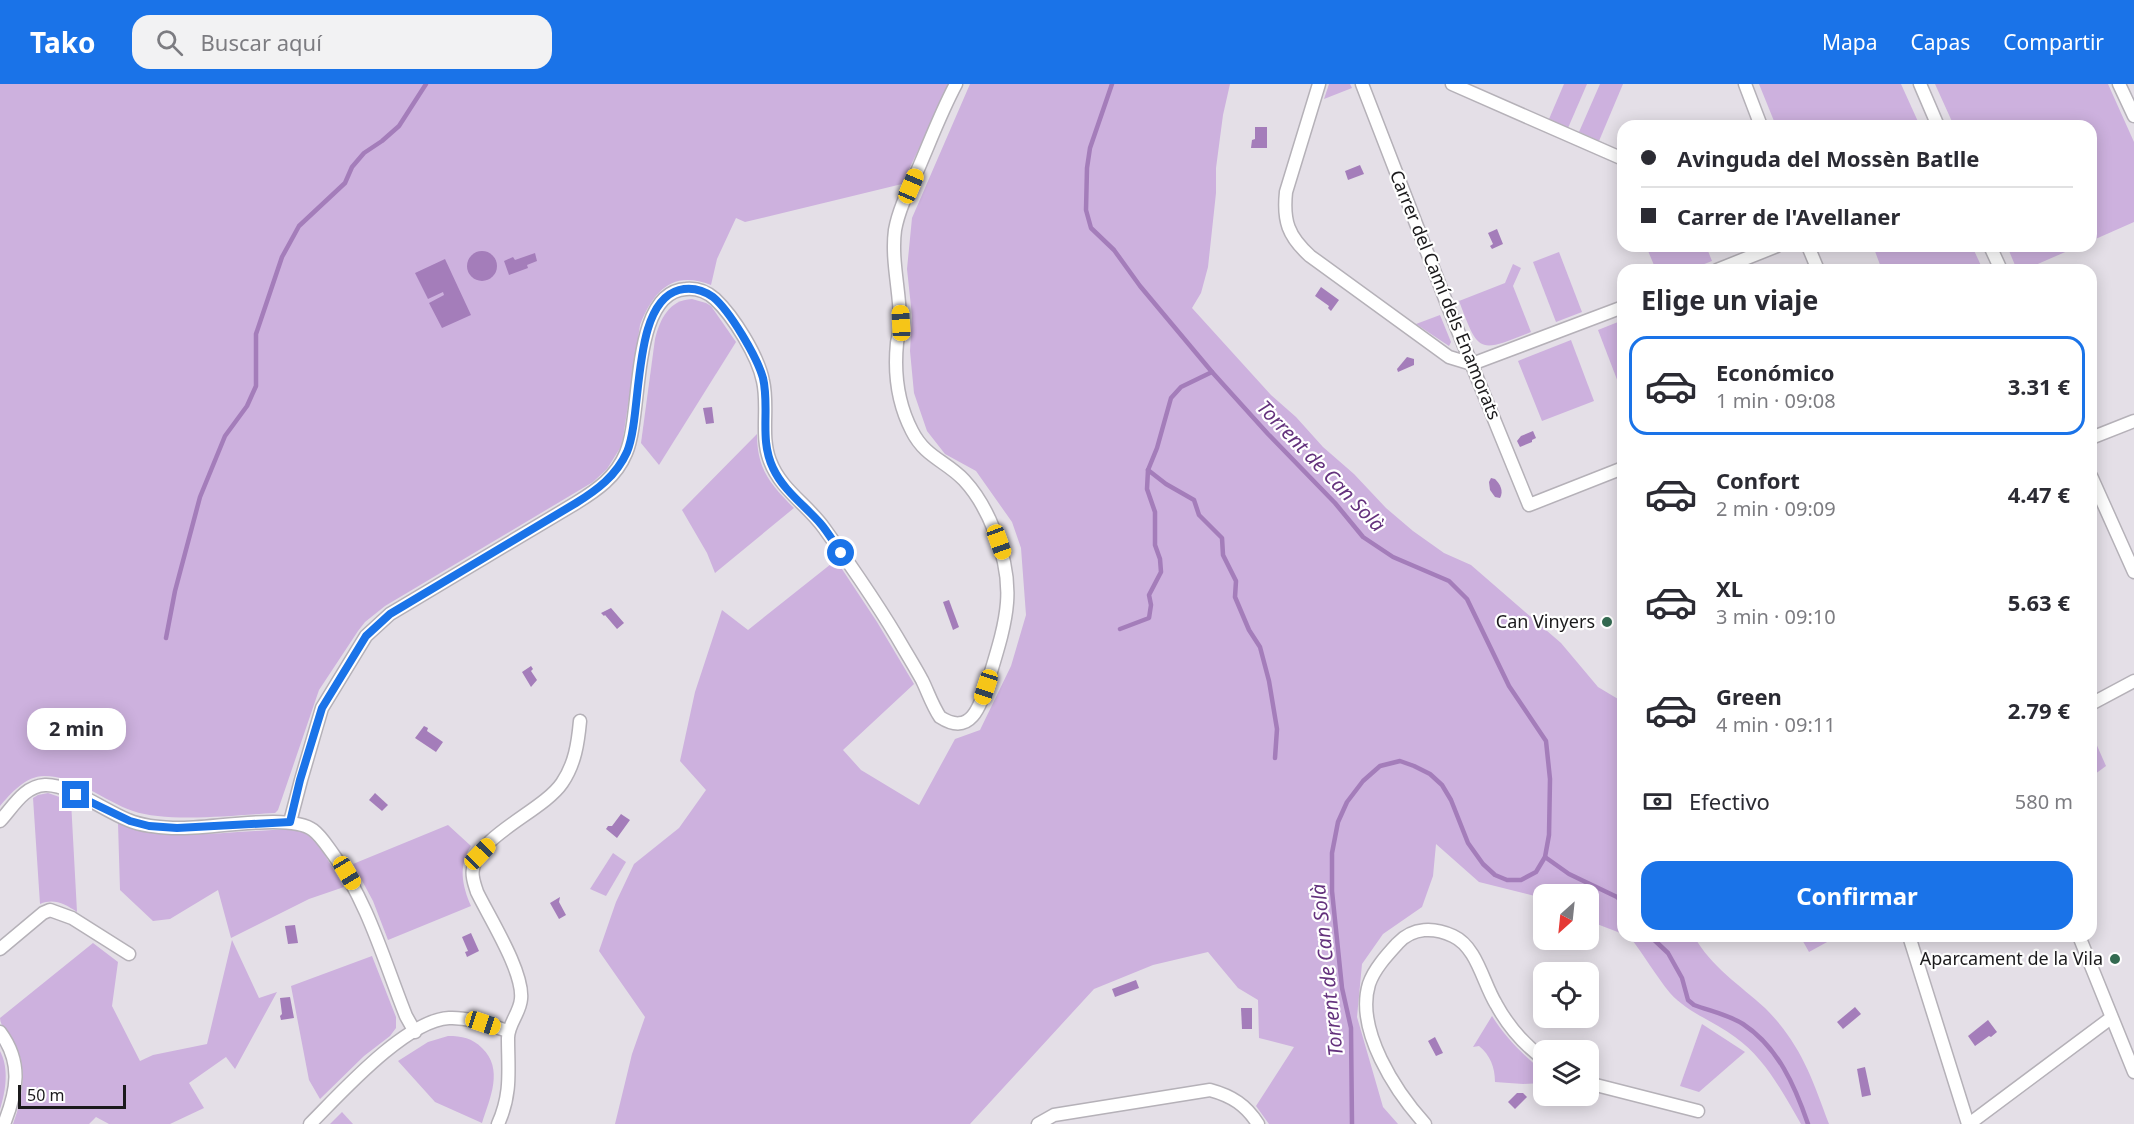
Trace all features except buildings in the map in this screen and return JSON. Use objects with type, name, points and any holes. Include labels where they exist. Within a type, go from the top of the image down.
[{"type":"street","points":[[290,822],[322,708],[366,636],[390,614],[584,498],[613,475],[627,452],[632,435],[644,341],[650,319],[662,301],[676,291],[685,289],[704,292],[714,298],[724,309],[757,360],[766,393],[766,447],[769,459],[781,482],[822,525],[897,637],[940,717],[956,723],[970,720],[981,702],[1006,617],[1009,589],[1004,557],[989,518],[970,487],[956,472],[936,460],[919,444],[905,414],[896,371],[901,323],[894,250],[895,230],[902,206],[956,84]]},
{"type":"street","points":[[1320,84],[1286,192],[1287,226],[1298,245],[1310,256],[1449,357],[1472,364],[1617,309]]},
{"type":"street","name":"Carrer del Camí dels Enamorats","points":[[1362,84],[1528,505],[1617,470]]},
{"type":"street","points":[[1452,84],[1617,156]]},
{"type":"street","points":[[1745,84],[1759,120]]},
{"type":"street","points":[[1920,84],[1935,120]]},
{"type":"street","points":[[2119,84],[2134,116]]},
{"type":"street","points":[[1732,264],[1762,252]]},
{"type":"street","points":[[2097,436],[2134,421]]},
{"type":"street","points":[[2097,489],[2134,572]]},
{"type":"street","points":[[2097,701],[2134,681]]},
{"type":"street","points":[[498,1124],[504,1112],[510,1080],[508,1031],[521,999],[519,980],[477,892],[473,881],[473,869],[480,854],[491,841],[548,799],[562,783],[575,758],[580,721]]},
{"type":"street","points":[[0,821],[19,798],[42,785],[63,788],[130,821],[149,826],[177,828],[290,822],[312,828],[352,881],[406,1016],[415,1032]]},
{"type":"street","points":[[0,949],[39,916],[50,910],[72,918],[129,954]]},
{"type":"street","points":[[1425,1124],[1397,1090],[1371,1030],[1366,1006],[1367,993],[1373,975],[1390,952],[1410,934],[1434,930],[1454,936],[1463,942],[1509,1026],[1533,1049]]},
{"type":"street","points":[[1911,942],[1968,1124],[2111,1018]]},
{"type":"street","points":[[2081,942],[2134,1072]]},
{"type":"street","points":[[310,1124],[362,1070],[399,1041],[431,1023],[447,1018],[465,1019],[508,1031]]},
{"type":"street","points":[[0,1032],[10,1047],[16,1069],[14,1096],[4,1124]]},
{"type":"street","points":[[1599,1086],[1698,1111]]},
{"type":"street","points":[[1038,1124],[1054,1115],[1210,1090],[1233,1097],[1246,1108],[1258,1124]]},
{"type":"shaded area","points":[[0,84],[950,84],[902,184],[745,222],[736,218],[717,259],[711,285],[686,280],[666,286],[659,293],[640,325],[622,445],[607,469],[593,482],[385,606],[365,622],[319,690],[278,810],[275,813],[164,817],[133,811],[79,784],[44,776],[25,782],[0,806]]},
{"type":"shaded area","points":[[970,84],[1230,84],[1223,115],[1216,168],[1216,193],[1208,267],[1201,293],[1192,308],[1271,395],[1296,417],[1323,447],[1354,474],[1386,508],[1444,553],[1471,565],[1561,643],[1598,687],[1617,698],[1617,932],[1599,925],[1599,884],[1533,884],[1533,896],[1479,882],[1436,844],[1433,876],[1422,907],[1383,934],[1362,964],[1357,1017],[1383,1107],[1398,1124],[1269,1124],[1256,1106],[1294,1047],[1259,1038],[1258,1000],[1238,988],[1208,952],[1153,965],[1094,989],[970,1124],[615,1124],[632,1054],[645,1017],[599,951],[616,902],[634,864],[679,828],[706,790],[680,761],[695,692],[722,610],[748,630],[836,560],[914,684],[843,750],[861,770],[919,805],[955,739],[980,730],[1011,666],[1026,615],[1021,548],[1012,522],[976,471],[945,454],[927,431],[914,393],[910,351],[912,316],[907,269],[912,218]]},
{"type":"shaded area","points":[[1329,84],[1350,84],[1352,88],[1324,99]]},
{"type":"shaded area","points":[[1564,84],[1587,84],[1568,128],[1549,119]]},
{"type":"shaded area","points":[[1600,84],[1623,84],[1599,141],[1579,132]]},
{"type":"shaded area","points":[[1759,84],[1901,84],[1917,120],[1774,120]]},
{"type":"shaded area","points":[[1935,84],[2108,84],[2134,142],[2134,222],[2097,238],[2097,120],[1951,120]]},
{"type":"shaded area","points":[[1255,127],[1267,127],[1267,148],[1251,148],[1252,140],[1255,139]]},
{"type":"shaded area","points":[[1360,165],[1364,174],[1348,180],[1345,171]]},
{"type":"shaded area","points":[[1497,229],[1503,244],[1492,249],[1490,246],[1493,244],[1488,233]]},
{"type":"shaded area","points":[[482,251],[493,255],[497,266],[493,277],[482,281],[471,277],[467,266],[471,255]]},
{"type":"shaded area","points":[[1559,252],[1582,312],[1556,322],[1533,262]]},
{"type":"shaded area","points":[[1648,252],[1708,252],[1712,261],[1704,264],[1654,264]]},
{"type":"shaded area","points":[[1875,252],[1975,252],[1980,264],[1880,264]]},
{"type":"shaded area","points":[[2010,252],[2065,252],[2038,264],[2014,264]]},
{"type":"shaded area","points":[[535,253],[537,261],[527,265],[528,268],[509,275],[504,261]]},
{"type":"shaded area","points":[[445,259],[471,315],[442,328],[429,303],[444,295],[443,292],[428,299],[415,273]]},
{"type":"shaded area","points":[[1513,264],[1521,268],[1513,286],[1531,332],[1500,343],[1483,344],[1471,331],[1459,301],[1505,283]]},
{"type":"shaded area","points":[[1321,287],[1339,300],[1331,311],[1329,306],[1315,296]]},
{"type":"shaded area","points":[[692,299],[711,306],[736,342],[659,465],[641,443],[655,339],[667,312],[677,303]]},
{"type":"shaded area","points":[[1440,315],[1451,342],[1449,346],[1416,324]]},
{"type":"shaded area","points":[[1617,322],[1617,380],[1598,330]]},
{"type":"shaded area","points":[[1571,340],[1594,401],[1542,421],[1518,361]]},
{"type":"shaded area","points":[[1407,357],[1414,359],[1414,365],[1398,372],[1397,369]]},
{"type":"shaded area","points":[[712,407],[714,423],[706,424],[703,408]]},
{"type":"shaded area","points":[[1533,431],[1536,438],[1520,447],[1517,441],[1521,436]]},
{"type":"shaded area","points":[[757,434],[762,466],[778,491],[794,508],[715,573],[707,553],[682,510]]},
{"type":"shaded area","points":[[1491,478],[1500,485],[1502,493],[1500,498],[1495,497],[1490,490]]},
{"type":"shaded area","points":[[949,600],[959,627],[953,630],[943,602]]},
{"type":"shaded area","points":[[611,608],[624,623],[617,629],[601,613]]},
{"type":"shaded area","points":[[531,666],[533,669],[531,671],[537,680],[531,687],[522,672]]},
{"type":"shaded area","points":[[424,726],[428,728],[427,731],[443,742],[436,752],[415,738]]},
{"type":"shaded area","points":[[2097,746],[2106,766],[2097,773]]},
{"type":"shaded area","points":[[48,793],[71,801],[77,912],[59,903],[40,904],[33,798]]},
{"type":"shaded area","points":[[375,793],[388,805],[382,811],[369,800]]},
{"type":"shaded area","points":[[621,814],[630,820],[617,838],[606,829],[612,826]]},
{"type":"shaded area","points":[[118,823],[134,829],[168,834],[294,830],[306,834],[317,844],[344,887],[309,899],[231,938],[218,890],[170,919],[153,921],[120,890]]},
{"type":"shaded area","points":[[448,825],[471,846],[464,861],[463,876],[465,891],[471,906],[388,940],[373,901],[353,864]]},
{"type":"shaded area","points":[[613,853],[626,862],[606,896],[590,889]]},
{"type":"shaded area","points":[[560,897],[559,902],[566,915],[559,919],[550,903]]},
{"type":"shaded area","points":[[295,925],[298,943],[288,944],[285,926]]},
{"type":"shaded area","points":[[471,933],[479,951],[467,957],[465,952],[468,951],[462,937]]},
{"type":"shaded area","points":[[232,940],[259,998],[277,992],[235,1069],[226,1057],[189,1083],[204,1108],[170,1124],[109,1124],[96,1117],[89,1124],[13,1124],[21,1093],[21,1061],[0,1018],[93,943],[118,962],[112,1006],[140,1061],[153,1055],[207,1044]]},
{"type":"shaded area","points":[[1634,942],[1698,942],[1717,966],[1765,1008],[1788,1035],[1811,1077],[1829,1124],[1801,1124],[1772,1077],[1746,1045],[1677,1000]]},
{"type":"shaded area","points":[[1803,942],[1827,942],[1809,952]]},
{"type":"shaded area","points":[[372,956],[396,1017],[396,1028],[320,1099],[309,1080],[291,986]]},
{"type":"shaded area","points":[[1136,980],[1139,988],[1115,997],[1112,989]]},
{"type":"shaded area","points":[[290,997],[294,1018],[281,1020],[280,998]]},
{"type":"shaded area","points":[[1855,1007],[1861,1014],[1843,1029],[1837,1022]]},
{"type":"shaded area","points":[[1241,1008],[1252,1008],[1252,1029],[1242,1029]]},
{"type":"shaded area","points":[[1492,1016],[1515,1046],[1533,1062],[1533,1084],[1495,1082],[1489,1057],[1479,1046],[1473,1047]]},
{"type":"shaded area","points":[[1988,1020],[1997,1032],[1975,1046],[1968,1036]]},
{"type":"shaded area","points":[[1702,1024],[1745,1052],[1699,1092],[1680,1086]]},
{"type":"shaded area","points":[[448,1036],[471,1040],[489,1056],[494,1074],[493,1084],[482,1123],[435,1102],[398,1061],[428,1042]]},
{"type":"shaded area","points":[[1435,1037],[1443,1053],[1436,1056],[1428,1041]]},
{"type":"shaded area","points":[[0,1051],[5,1065],[6,1079],[0,1109]]},
{"type":"shaded area","points":[[1865,1067],[1871,1095],[1862,1097],[1857,1069]]},
{"type":"shaded area","points":[[1517,1093],[1523,1093],[1527,1097],[1515,1109],[1508,1102]]},
{"type":"shaded area","points":[[342,1112],[353,1124],[330,1124]]},
{"type":"waterway","points":[[166,638],[175,591],[200,497],[225,436],[247,406],[256,386],[256,334],[282,257],[299,226],[345,183],[352,167],[364,153],[399,126],[426,84]]},
{"type":"waterway","name":"Torrent de Can Solà","points":[[1112,84],[1090,148],[1087,168],[1086,210],[1091,228],[1114,250],[1140,286],[1212,372],[1335,503],[1363,537],[1393,557],[1449,581],[1467,599],[1509,686],[1546,741],[1550,779],[1549,835],[1545,857],[1536,872],[1521,880],[1507,880],[1495,875],[1483,864],[1468,843],[1451,800],[1442,785],[1430,774],[1414,766],[1400,761],[1380,766],[1363,781],[1347,802],[1338,822],[1332,853],[1332,891],[1342,988],[1351,1028],[1352,1124]]},
{"type":"waterway","points":[[1120,629],[1149,618],[1151,605],[1149,595],[1161,572],[1160,559],[1155,545],[1155,512],[1147,489],[1148,470],[1157,448],[1171,398],[1181,387],[1212,372]]},
{"type":"waterway","points":[[1148,470],[1166,484],[1194,500],[1199,515],[1222,538],[1223,555],[1236,581],[1235,597],[1249,630],[1260,647],[1269,681],[1277,729],[1275,758]]},
{"type":"waterway","points":[[1545,857],[1569,874],[1617,897]]},
{"type":"waterway","points":[[1656,942],[1668,953],[1682,978],[1688,1000],[1694,1005],[1743,1024],[1755,1033],[1776,1056],[1791,1082],[1808,1124]]},
{"type":"place","name":"Can Vinyers","points":[[1607,622]]},
{"type":"place","name":"Aparcament de la Vila","points":[[2115,959]]},
{"type":"route","points":[[76,795],[130,821],[149,826],[177,828],[290,822],[322,708],[366,636],[390,614],[576,503],[613,475],[627,452],[632,435],[644,341],[650,319],[662,301],[676,291],[694,289],[714,298],[747,344],[757,360],[763,378],[766,393],[766,447],[774,471],[781,482],[822,525],[841,553]]}]
